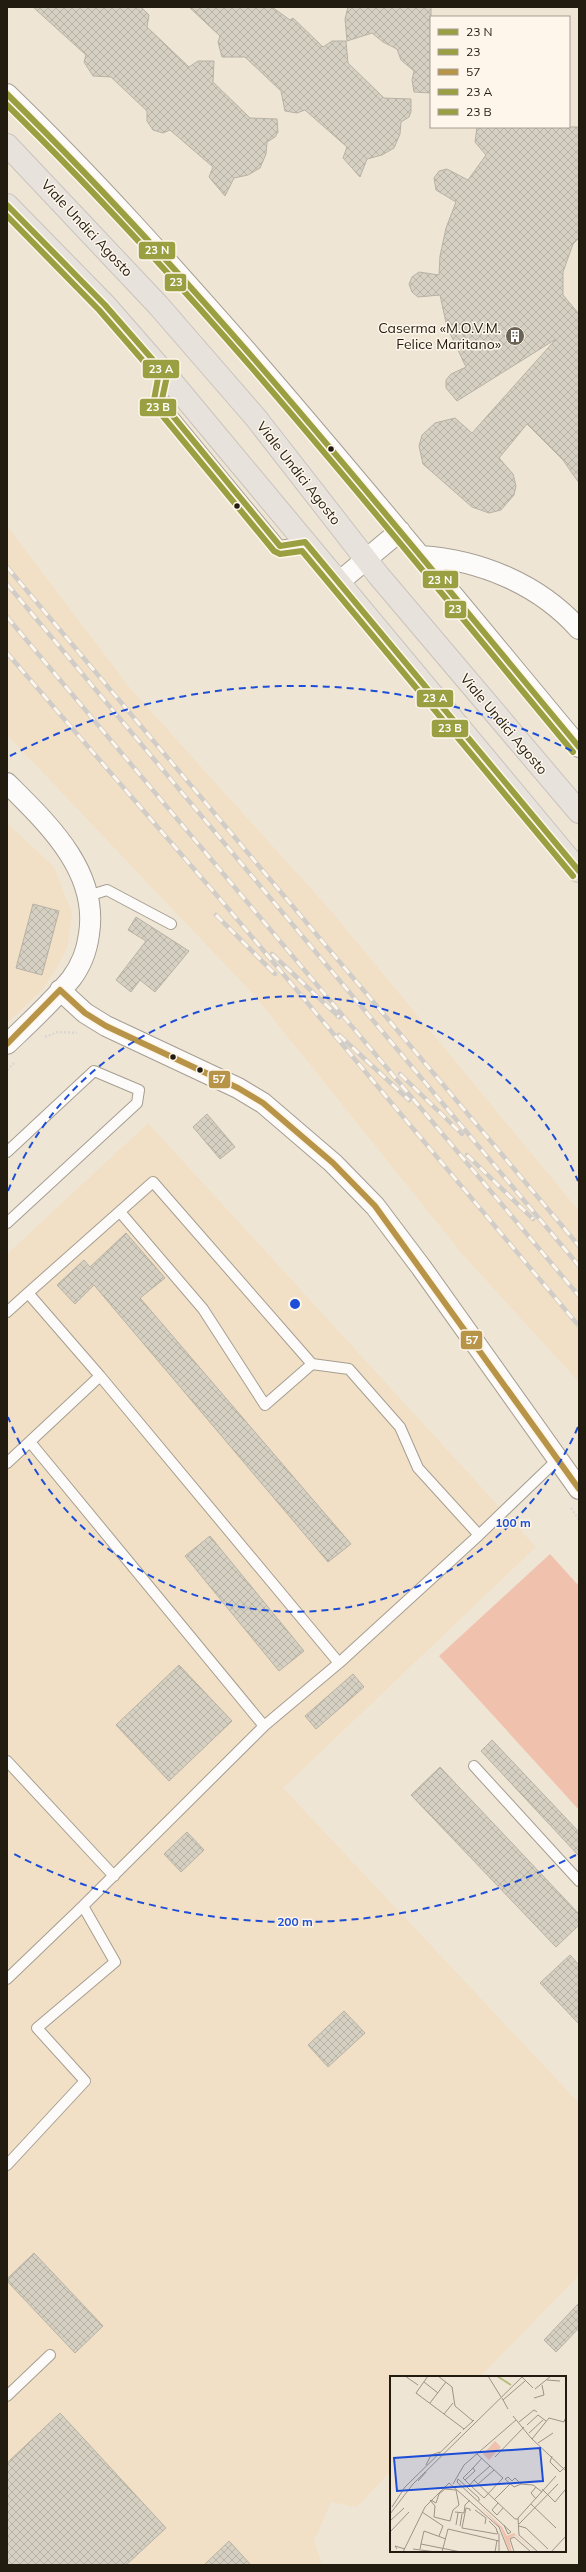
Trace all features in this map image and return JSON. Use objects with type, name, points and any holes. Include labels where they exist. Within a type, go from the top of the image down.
[{"type":"main road","name":"Viale Undici Agosto","points":[[7,145],[47,185],[163,311],[256,418],[366,560],[579,812]]},
{"type":"main road","points":[[7,205],[105,305],[167,376],[579,871]]},
{"type":"street","points":[[7,94],[68,152],[180,274],[400,531],[579,746]]},
{"type":"street","points":[[339,582],[400,531]]},
{"type":"street","points":[[421,556],[463,563],[516,581],[535,591],[579,629]]},
{"type":"street","points":[[7,783],[46,822],[67,850],[84,883],[88,896],[90,927],[88,944],[75,973],[12,1052]]},
{"type":"street","points":[[60,990],[85,1013],[106,1026],[238,1088],[263,1103],[333,1162],[375,1206],[558,1459],[572,1495]]},
{"type":"lane","points":[[88,896],[107,890],[171,924]]},
{"type":"lane","points":[[7,1152],[94,1071],[139,1090],[137,1103],[7,1223]]},
{"type":"lane","points":[[7,1312],[153,1182],[312,1364],[349,1369],[400,1426],[418,1468],[480,1535]]},
{"type":"lane","points":[[120,1212],[203,1309],[265,1405],[312,1364]]},
{"type":"lane","points":[[28,1293],[100,1376],[339,1663]]},
{"type":"lane","points":[[7,1463],[100,1376]]},
{"type":"lane","points":[[30,1442],[264,1726]]},
{"type":"lane","points":[[7,1979],[114,1876],[264,1726],[339,1663],[480,1535],[558,1459]]},
{"type":"lane","points":[[7,1761],[114,1876]]},
{"type":"lane","points":[[474,1766],[579,1881]]},
{"type":"lane","points":[[7,2165],[85,2081],[37,2028],[115,1962],[83,1906]]},
{"type":"lane","points":[[7,2396],[50,2355]]},
{"type":"path","points":[[39,1040],[58,1032],[83,1034]]},
{"type":"path","points":[[7,1070],[12,1052]]},
{"type":"path","points":[[572,1495],[579,1520]]},
{"type":"shaded area","points":[[7,526],[130,688],[332,912],[579,1211],[579,1382],[463,1255],[255,996],[7,735]]},
{"type":"shaded area","points":[[7,823],[54,867],[72,913],[68,945],[58,966],[42,990],[7,1023]]},
{"type":"shaded area","points":[[148,1123],[536,1547],[283,1788],[579,2103],[579,2275],[481,2376],[390,2376],[390,2472],[357,2507],[331,2502],[314,2541],[322,2565],[7,2565],[7,1254]]},
{"type":"shaded area","points":[[550,1554],[579,1586],[579,1810],[439,1656]]},
{"type":"building","points":[[33,7],[141,7],[149,15],[147,27],[189,67],[198,61],[214,61],[213,82],[250,118],[277,119],[278,132],[275,137],[267,142],[266,154],[260,168],[248,175],[234,178],[225,196],[209,177],[213,167],[170,130],[163,133],[153,130],[147,121],[147,111],[111,77],[93,76],[84,62],[86,55]]},
{"type":"building","points":[[189,7],[272,7],[290,20],[293,18],[323,47],[332,41],[346,41],[348,63],[384,98],[411,99],[411,112],[409,117],[401,122],[400,134],[394,148],[382,155],[367,159],[360,177],[343,158],[347,147],[305,110],[297,113],[285,111],[281,91],[245,57],[222,57],[218,42],[220,36]]},
{"type":"building","points":[[348,7],[431,7],[430,93],[414,92],[412,80],[414,71],[401,60],[397,49],[383,42],[372,33],[347,41],[345,19]]},
{"type":"building","name":"Caserma «M.O.V.M. Felice Maritano»","points":[[579,127],[579,238],[573,244],[563,272],[563,295],[579,314],[579,483],[563,460],[527,424],[499,458],[513,474],[516,486],[514,495],[501,510],[489,513],[472,507],[423,464],[419,446],[422,435],[435,423],[455,418],[472,433],[556,339],[457,401],[446,388],[446,380],[451,374],[466,367],[447,327],[440,295],[418,297],[412,292],[409,284],[412,277],[419,272],[439,275],[440,256],[446,228],[456,202],[436,190],[434,178],[439,171],[447,169],[468,180],[486,155],[475,142],[477,128]]},
{"type":"building","points":[[33,904],[59,911],[42,975],[16,968]]},
{"type":"building","points":[[136,917],[189,951],[155,992],[140,980],[131,992],[116,980],[146,941],[128,930]]},
{"type":"building","points":[[207,1114],[235,1147],[220,1159],[193,1127]]},
{"type":"building","points":[[126,1233],[165,1278],[140,1298],[351,1544],[328,1562],[94,1285],[75,1304],[57,1285],[84,1260],[90,1267]]},
{"type":"building","points":[[210,1536],[304,1651],[279,1671],[185,1556]]},
{"type":"building","points":[[179,1665],[232,1721],[169,1781],[116,1725]]},
{"type":"building","points":[[353,1674],[364,1687],[316,1729],[305,1716]]},
{"type":"building","points":[[492,1740],[579,1832],[579,1856],[481,1751]]},
{"type":"building","points":[[440,1767],[579,1914],[579,1925],[556,1947],[411,1795]]},
{"type":"building","points":[[187,1832],[204,1850],[181,1872],[164,1854]]},
{"type":"building","points":[[570,1955],[579,1965],[579,2024],[540,1983]]},
{"type":"building","points":[[344,2011],[365,2033],[328,2067],[308,2045]]},
{"type":"building","points":[[34,2253],[103,2326],[75,2353],[7,2281],[7,2279]]},
{"type":"building","points":[[579,2303],[579,2328],[556,2352],[544,2340]]},
{"type":"building","points":[[60,2413],[166,2528],[126,2565],[7,2565],[7,2463]]},
{"type":"building","points":[[229,2541],[251,2565],[204,2565]]},
{"type":"railway","points":[[7,567],[579,1246]]},
{"type":"railway","points":[[7,584],[579,1266]]},
{"type":"railway","points":[[7,617],[579,1296]]},
{"type":"railway","points":[[7,653],[226,906],[579,1326]]},
{"type":"railway","points":[[216,915],[275,974]]},
{"type":"railway","points":[[272,954],[339,1017]]},
{"type":"railway","points":[[339,1035],[409,1100]]},
{"type":"railway","points":[[400,1074],[462,1134]]},
{"type":"railway","points":[[467,1155],[533,1219]]},
{"type":"transit line","points":[[7,94],[83,171],[230,331],[371,496],[579,747]]},
{"type":"transit line","name":"23","points":[[7,105],[82,181],[156,260],[298,421],[573,752]]},
{"type":"transit line","points":[[7,205],[105,305],[167,376],[162,399],[168,410],[280,546],[305,542],[579,871]]},
{"type":"transit line","points":[[7,216],[99,310],[158,378],[154,400],[161,414],[274,551],[280,554],[302,551],[573,876]]},
{"type":"transit line","name":"57","points":[[60,990],[85,1013],[106,1026],[238,1088],[263,1103],[333,1163],[375,1206],[579,1489]]},
{"type":"transit line","name":"57","points":[[7,1044],[60,990]]},
{"type":"place","name":"Caserma «M.O.V.M. Felice Maritano»","points":[[515,336]]}]
